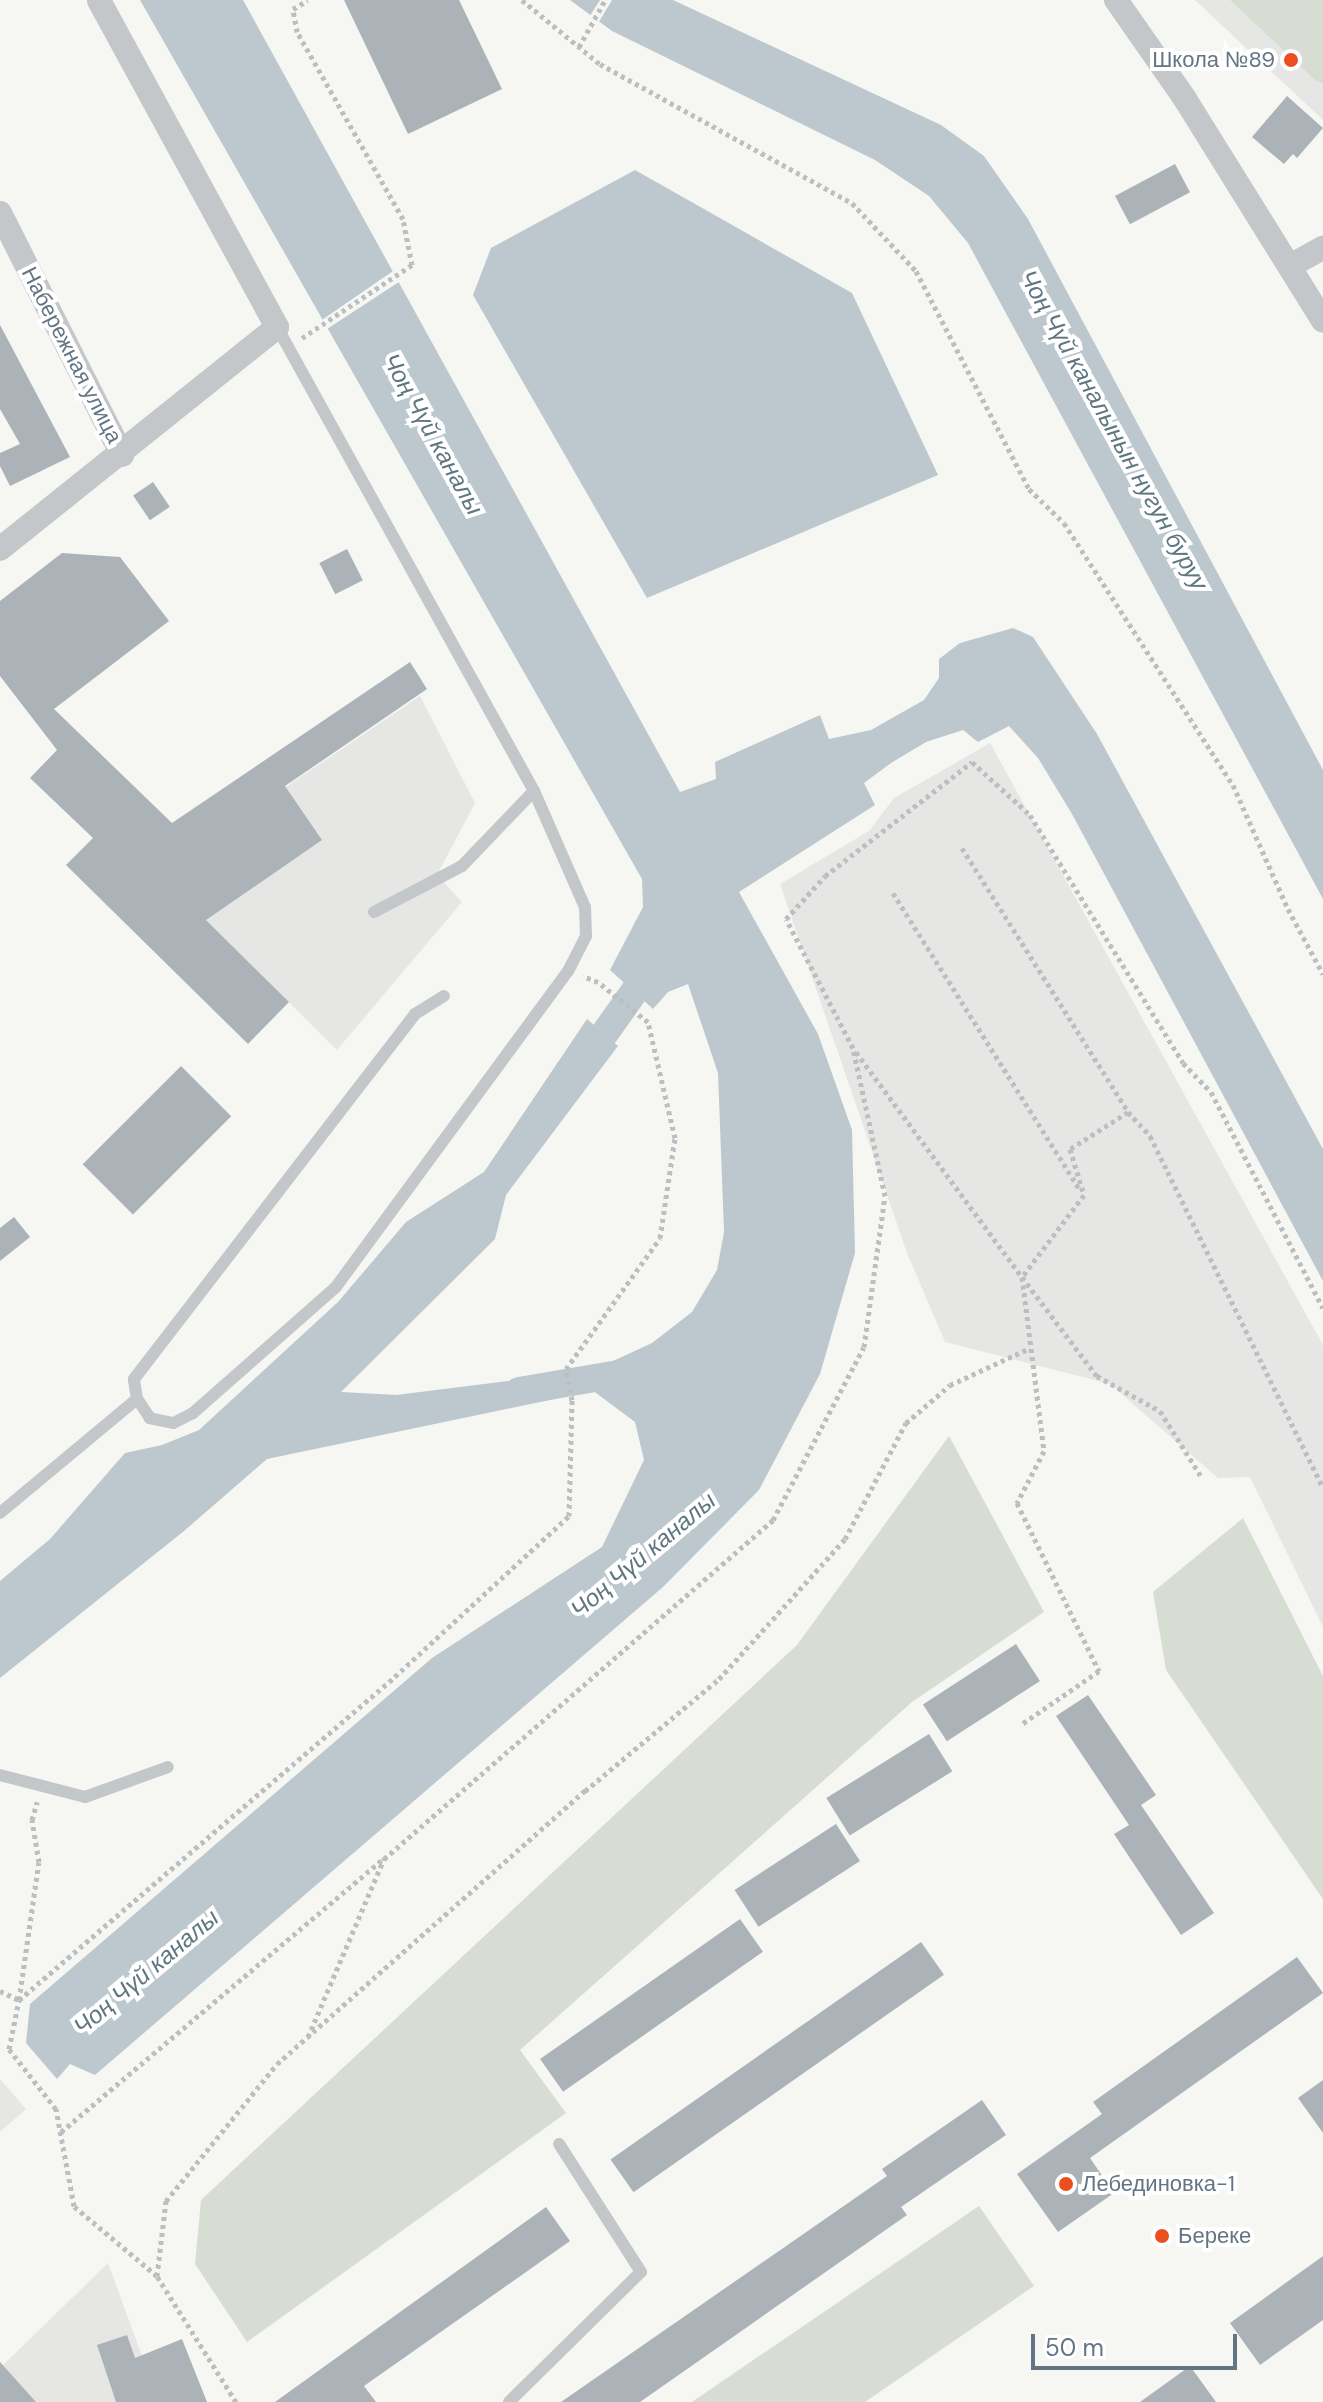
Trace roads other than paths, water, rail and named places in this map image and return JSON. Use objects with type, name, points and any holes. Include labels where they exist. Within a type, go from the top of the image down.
[{"type":"street","points":[[0,549],[122,455],[283,338],[99,0]]},
{"type":"street","points":[[1116,0],[1185,99],[1323,321]]},
{"type":"street","name":"Набережная улица","points":[[0,213],[122,455]]},
{"type":"street","points":[[1290,266],[1323,248]]},
{"type":"lane","points":[[283,338],[534,791],[585,907],[586,936],[568,971],[336,1287],[193,1413],[173,1423],[150,1418],[137,1399],[134,1379],[415,1014],[444,996]]},
{"type":"lane","points":[[374,912],[462,866],[534,791]]},
{"type":"lane","points":[[0,1513],[137,1399]]},
{"type":"lane","points":[[0,1775],[85,1797],[168,1767]]},
{"type":"lane","points":[[509,2402],[641,2272],[559,2144]]},
{"type":"water","points":[[140,0],[243,0],[680,792],[716,779],[715,762],[820,715],[829,739],[871,730],[924,700],[939,678],[939,659],[960,643],[1013,628],[1033,637],[1097,734],[1323,1149],[1323,1281],[1072,814],[1038,758],[1009,726],[978,742],[963,730],[926,742],[891,763],[864,783],[875,805],[739,892],[818,1034],[852,1130],[855,1253],[820,1374],[759,1490],[663,1587],[95,2075],[70,2064],[57,2079],[26,2043],[30,2004],[432,1658],[602,1547],[644,1460],[635,1422],[588,1387],[585,1374],[652,1343],[692,1312],[717,1270],[724,1232],[718,1073],[688,984],[668,992],[653,1009],[610,970],[643,907],[642,879]]},
{"type":"water","name":"Чоң Чүй каналынын нугун буруу","points":[[570,0],[673,0],[941,125],[984,156],[1028,219],[1323,770],[1323,899],[968,243],[929,196],[875,160],[612,31]]},
{"type":"water","points":[[635,170],[852,293],[938,475],[647,598],[473,295],[491,248]]},
{"type":"water","points":[[587,1019],[618,1046],[506,1195],[495,1239],[341,1392],[396,1395],[556,1375],[559,1398],[267,1459],[184,1531],[0,1678],[0,1581],[50,1539],[125,1453],[162,1445],[199,1430],[338,1302],[406,1222],[484,1172]]},
{"type":"waterway","name":"Чоң Чүй каналы","points":[[583,1064],[656,961]]},
{"type":"waterway","points":[[519,1391],[624,1373]]},
{"type":"place","name":"Школа №89","points":[[1291,60]]},
{"type":"place","name":"Лебединовка-1","points":[[1066,2184]]},
{"type":"place","name":"Береке","points":[[1162,2236]]}]
